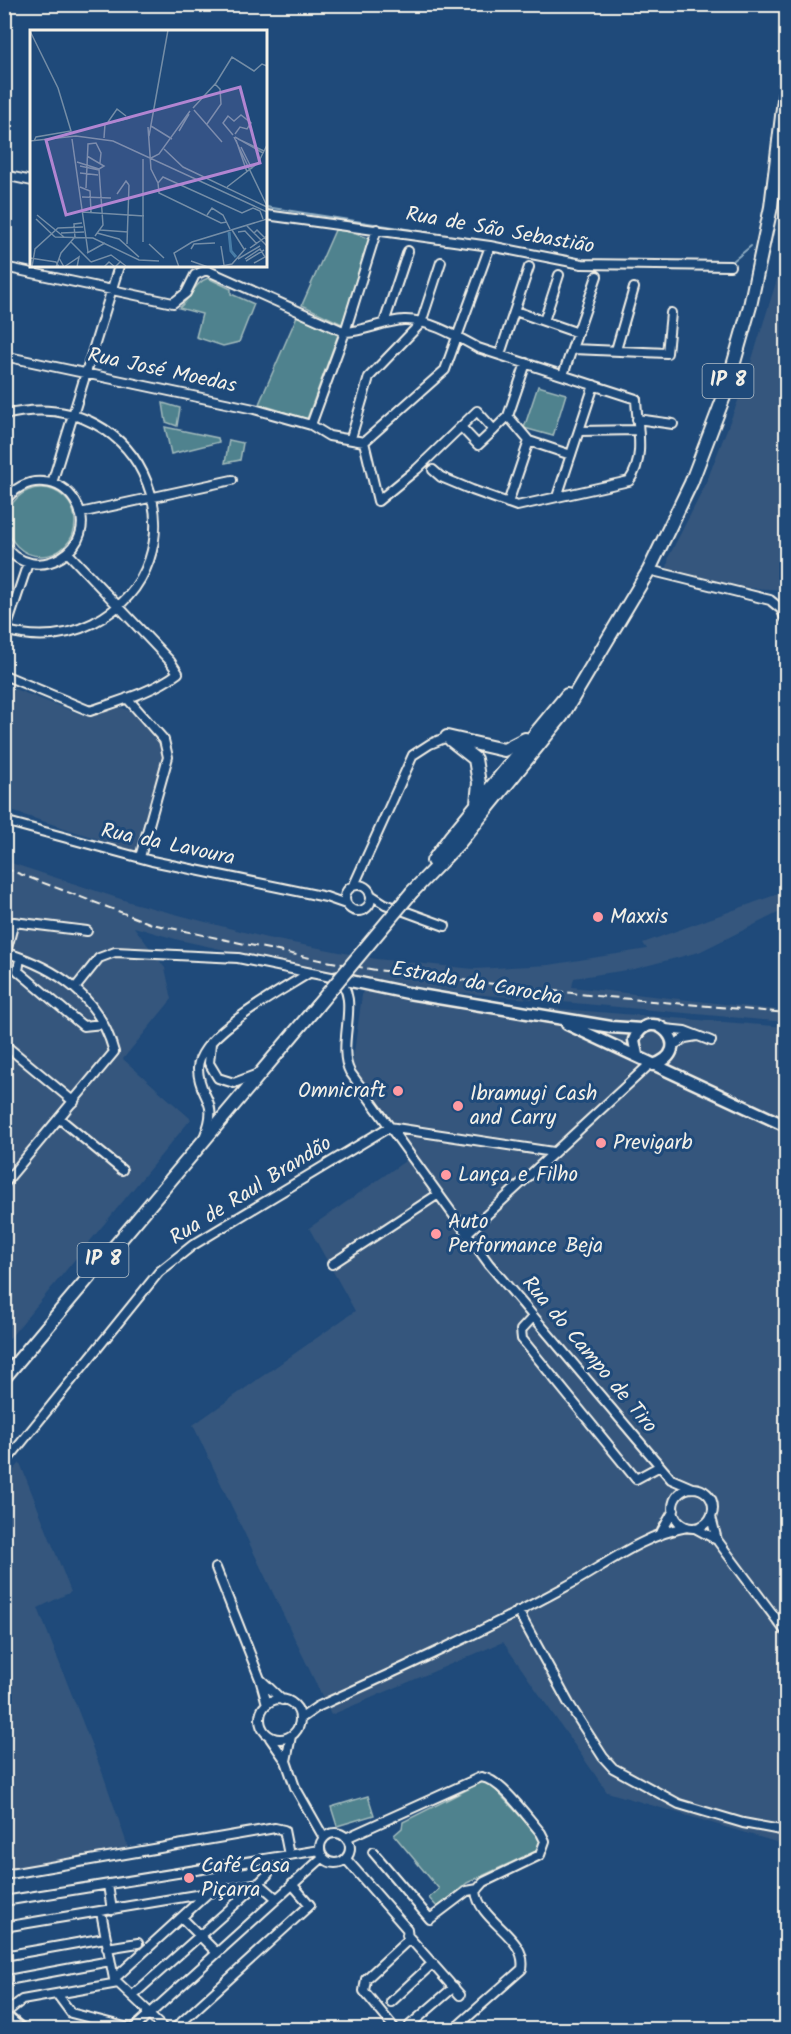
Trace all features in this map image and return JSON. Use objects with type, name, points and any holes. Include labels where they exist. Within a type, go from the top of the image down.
[{"type":"main road","name":"IP 8","points":[[4,1378],[412,892],[460,842],[562,716],[599,656],[649,570],[691,483],[725,394],[747,317],[771,207],[786,83]]},
{"type":"main road","name":"IP 8","points":[[412,892],[451,836],[599,656]]},
{"type":"main road","points":[[447,737],[504,750],[518,745],[539,728]]},
{"type":"main road","points":[[447,737],[493,774],[515,775]]},
{"type":"main road","points":[[484,747],[501,764],[504,780],[491,803]]},
{"type":"main road","points":[[475,759],[479,783],[477,804]]},
{"type":"street","points":[[4,175],[30,181]]},
{"type":"street","name":"Rua de São Sebastião","points":[[267,215],[490,246],[603,266],[730,266]]},
{"type":"street","points":[[311,425],[345,332],[377,229]]},
{"type":"street","points":[[490,246],[445,370],[364,442],[378,501],[417,469],[477,411],[494,430]]},
{"type":"street","points":[[384,323],[408,251]]},
{"type":"street","points":[[351,438],[369,377],[421,323],[441,262]]},
{"type":"street","points":[[4,267],[173,303],[186,293],[195,275],[206,270],[217,269],[345,332],[364,331],[384,323],[406,320],[421,323],[458,337],[478,348],[636,399],[639,457],[636,471],[629,481],[517,506],[441,477],[433,470],[417,469]]},
{"type":"street","points":[[52,483],[119,267]]},
{"type":"street","points":[[500,354],[529,267]]},
{"type":"street","points":[[544,321],[559,275]]},
{"type":"street","points":[[563,375],[597,276]]},
{"type":"street","points":[[616,350],[633,288]]},
{"type":"street","points":[[515,311],[578,333]]},
{"type":"street","points":[[573,349],[667,353],[671,313]]},
{"type":"street","name":"Rua José Moedas","points":[[4,356],[254,409],[311,425],[329,436],[364,442]]},
{"type":"street","points":[[461,427],[478,445],[494,430],[508,416],[526,363]]},
{"type":"street","points":[[557,497],[594,384]]},
{"type":"street","points":[[4,415],[26,410],[50,409],[74,413],[100,425],[123,444],[141,468],[152,496],[154,536],[150,555],[142,574],[118,606],[102,618],[65,634],[25,635],[5,632],[28,563]]},
{"type":"street","points":[[508,416],[529,441],[571,455]]},
{"type":"street","points":[[637,419],[673,424]]},
{"type":"street","points":[[579,431],[638,430]]},
{"type":"street","points":[[508,503],[529,441]]},
{"type":"street","points":[[431,454],[433,470]]},
{"type":"street","points":[[80,513],[232,480]]},
{"type":"street","points":[[4,502],[12,492],[34,482],[52,483],[73,497],[80,513],[81,531],[68,554],[45,564],[28,563],[13,555],[4,544]]},
{"type":"street","points":[[4,484],[12,492]]},
{"type":"street","points":[[4,675],[90,711],[127,698],[170,679],[178,673],[68,554]]},
{"type":"street","points":[[649,570],[770,600],[781,609],[786,619]]},
{"type":"street","points":[[127,698],[164,740],[168,757],[140,857]]},
{"type":"street","points":[[326,897],[345,892],[354,885],[413,755],[447,737]]},
{"type":"street","points":[[785,880],[786,812]]},
{"type":"street","name":"Rua da Lavoura","points":[[4,821],[140,857],[326,897],[346,904]]},
{"type":"street","points":[[364,865],[365,886],[371,895],[385,904],[445,926]]},
{"type":"street","points":[[354,885],[365,886]]},
{"type":"street","points":[[345,892],[346,904],[355,911],[385,904]]},
{"type":"street","points":[[369,906],[371,895]]},
{"type":"street","points":[[4,1184],[114,1052],[108,1029],[76,987],[38,964],[5,952],[14,922],[87,931]]},
{"type":"street","points":[[76,987],[99,958],[115,952],[230,957],[336,978]]},
{"type":"street","points":[[20,958],[18,971],[83,1026],[103,1024]]},
{"type":"street","points":[[202,1142],[212,1113],[200,1082],[198,1062],[212,1042],[227,1027],[309,973]]},
{"type":"street","name":"Estrada da Carocha","points":[[336,978],[408,993],[551,1017],[611,1027],[641,1029]]},
{"type":"street","name":"Rua do Campo de Tiro","points":[[336,978],[347,989],[349,998],[346,1066],[466,1234],[533,1317],[671,1479]]},
{"type":"street","points":[[551,1017],[637,1053]]},
{"type":"street","points":[[636,1077],[637,1034],[641,1029],[653,1025],[665,1029],[683,1030],[711,1041]]},
{"type":"street","points":[[604,1040],[611,1027],[651,1064],[786,1126]]},
{"type":"street","points":[[665,1029],[672,1049],[674,1066],[681,1076]]},
{"type":"street","points":[[466,1234],[651,1064],[663,1061],[685,1038],[698,1036]]},
{"type":"street","points":[[212,1042],[209,1064],[218,1078],[234,1083],[262,1072]]},
{"type":"street","points":[[4,1044],[74,1102]]},
{"type":"street","points":[[60,1119],[122,1170]]},
{"type":"street","points":[[389,1127],[553,1152]]},
{"type":"street","name":"Rua de Raul Brandão","points":[[4,1464],[159,1272],[193,1245],[389,1127]]},
{"type":"street","points":[[332,1264],[437,1195]]},
{"type":"street","points":[[533,1317],[521,1330],[522,1339],[636,1479],[660,1466]]},
{"type":"street","points":[[671,1479],[705,1491],[709,1496],[717,1540],[786,1632]]},
{"type":"street","points":[[671,1479],[676,1500]]},
{"type":"street","points":[[662,1531],[680,1494],[692,1488]]},
{"type":"street","points":[[674,1510],[677,1519],[717,1540]]},
{"type":"street","points":[[300,1719],[317,1707],[437,1653],[518,1611],[662,1531],[705,1524],[711,1517]]},
{"type":"street","points":[[216,1568],[260,1679],[267,1704]]},
{"type":"street","points":[[518,1611],[569,1704],[603,1757],[613,1768],[695,1810],[786,1831]]},
{"type":"street","points":[[260,1679],[282,1700],[296,1707],[317,1707]]},
{"type":"street","points":[[282,1700],[267,1704],[262,1709],[260,1721],[264,1733],[270,1737],[280,1740],[291,1736],[298,1728],[300,1719],[296,1707]]},
{"type":"street","points":[[286,1761],[291,1736]]},
{"type":"street","points":[[57,1994],[71,2013],[134,2028],[292,1884],[322,1853],[324,1838],[295,1788],[286,1761],[270,1737]]},
{"type":"street","points":[[346,1838],[481,1777],[490,1778],[541,1833],[544,1847],[540,1855],[484,1882],[478,1889],[477,1903],[520,1950],[524,1961],[522,1970],[453,2030]]},
{"type":"street","points":[[4,1875],[274,1828],[280,1828],[287,1835],[290,1855]]},
{"type":"street","points":[[4,1901],[290,1855],[322,1853],[334,1863],[346,1858],[350,1846],[346,1838],[333,1833],[324,1838]]},
{"type":"street","points":[[373,1852],[430,1918],[467,1891],[478,1889]]},
{"type":"street","points":[[346,1858],[407,1929],[408,1940],[366,1979],[364,1991],[396,2030]]},
{"type":"street","points":[[132,1996],[268,1874],[268,1859]]},
{"type":"street","points":[[259,1883],[276,1898]]},
{"type":"street","points":[[4,1927],[259,1883]]},
{"type":"street","points":[[173,2030],[310,1905],[292,1884]]},
{"type":"street","points":[[108,1885],[112,1910]]},
{"type":"street","points":[[22,2030],[4,2015],[18,2001],[116,1981],[208,1893]]},
{"type":"street","points":[[100,1912],[116,1981],[165,2030]]},
{"type":"street","points":[[182,1918],[216,1952]]},
{"type":"street","points":[[407,1935],[460,1995]]},
{"type":"street","points":[[4,1956],[105,1938]]},
{"type":"street","points":[[107,1948],[138,1943]]},
{"type":"street","points":[[13,1979],[110,1961]]},
{"type":"street","points":[[391,2002],[433,1963]]},
{"type":"street","points":[[410,2025],[454,1987]]},
{"type":"shaded area","points":[[779,273],[786,273],[786,590],[748,588],[667,569],[669,556],[704,488],[743,388]]},
{"type":"shaded area","points":[[4,685],[88,717],[119,707],[131,711],[147,724],[159,740],[164,754],[135,851],[5,809]]},
{"type":"shaded area","points":[[5,861],[133,903],[267,938],[376,959],[474,969],[549,965],[647,949],[643,943],[786,891],[786,909],[699,952],[634,969],[574,978],[572,987],[786,1011],[786,1022],[450,992],[313,969],[179,940],[134,927],[165,968],[172,999],[123,1059],[191,1119],[5,1344]]},
{"type":"shaded area","points":[[363,988],[548,1008],[786,1027],[786,1845],[607,1792],[503,1642],[331,1715],[193,1425],[355,1311],[309,1228],[411,1157],[352,1067]]},
{"type":"shaded area","points":[[20,1463],[71,1592],[38,1608],[104,1777],[128,1847],[5,1872],[4,1481]]},
{"type":"green space","points":[[336,228],[372,239],[342,324],[302,305]]},
{"type":"green space","points":[[208,278],[231,289],[231,294],[254,304],[239,342],[223,346],[196,337],[202,314],[179,308],[200,283]]},
{"type":"green space","points":[[297,316],[338,335],[307,419],[259,404]]},
{"type":"green space","points":[[538,386],[566,394],[553,436],[524,428]]},
{"type":"green space","points":[[163,403],[180,408],[177,426],[166,422]]},
{"type":"green space","points":[[165,427],[218,438],[219,442],[171,454]]},
{"type":"green space","points":[[229,440],[243,443],[240,460],[225,463]]},
{"type":"green space","points":[[34,488],[48,488],[60,493],[70,503],[75,522],[70,541],[60,551],[48,556],[34,556],[22,551],[12,541],[7,529],[7,515],[12,503],[22,493]]},
{"type":"green space","points":[[484,1781],[496,1787],[495,1789],[543,1841],[536,1851],[467,1883],[438,1908],[429,1898],[439,1889],[394,1835],[402,1828],[403,1822]]},
{"type":"green space","points":[[368,1796],[374,1815],[337,1826],[331,1807]]},
{"type":"waterway","points":[[267,207],[470,239]]},
{"type":"waterway","points":[[505,245],[591,261]]},
{"type":"waterway","points":[[720,262],[733,261],[751,246]]},
{"type":"railway","points":[[4,868],[152,924],[315,959],[376,970],[597,996],[786,1013]]},
{"type":"place","name":"Maxxis","points":[[598,917]]},
{"type":"place","name":"Omnicraft","points":[[398,1091]]},
{"type":"place","name":"Ibramugi Cash and Carry","points":[[458,1106]]},
{"type":"place","name":"Previgarb","points":[[601,1143]]},
{"type":"place","name":"Lança e Filho","points":[[446,1175]]},
{"type":"place","name":"Auto Performance Beja","points":[[436,1234]]},
{"type":"place","name":"Café Casa Piçarra","points":[[189,1878]]}]
